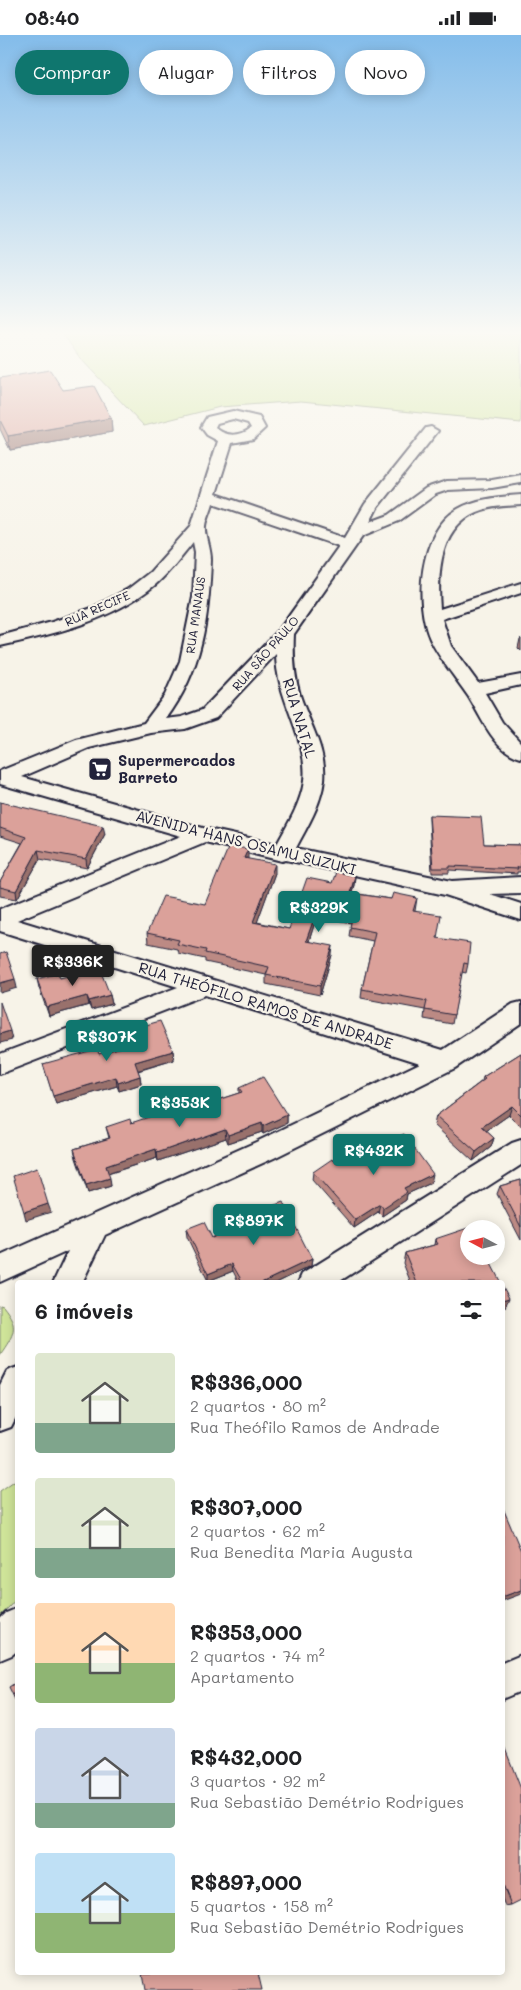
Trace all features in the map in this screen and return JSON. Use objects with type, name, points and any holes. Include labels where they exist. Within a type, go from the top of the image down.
[{"type":"street","name":"RUA SÃO PAULO","points":[[1,777],[83,744],[151,727],[186,723],[209,714],[285,634],[322,585],[370,507],[431,431]]},
{"type":"street","name":"RUA MANAUS","points":[[151,727],[174,696],[189,661],[201,597],[203,552],[198,527],[206,495],[226,438]]},
{"type":"street","points":[[206,495],[352,539],[394,518],[431,491],[447,486],[492,484],[521,479]]},
{"type":"street","points":[[521,500],[490,502],[473,507],[455,517],[440,541],[435,557],[429,593],[431,617],[439,639],[498,727],[515,749],[521,752]]},
{"type":"street","name":"RUA RECIFE","points":[[0,641],[63,624],[126,597],[149,581],[198,527]]},
{"type":"street","points":[[431,617],[521,588]]},
{"type":"street","name":"RUA NATAL","points":[[282,854],[309,800],[314,781],[314,764],[288,685],[284,656],[285,634]]},
{"type":"street","points":[[473,690],[521,680]]},
{"type":"street","name":"AVENIDA HANS OSAMU SUZUKI","points":[[1,777],[203,835],[282,854],[448,888],[521,912]]},
{"type":"street","points":[[0,918],[203,835]]},
{"type":"street","points":[[448,888],[521,885]]},
{"type":"street","name":"RUA THEÓFILO RAMOS DE ANDRADE","points":[[0,923],[446,1061]]},
{"type":"street","points":[[0,1064],[205,985]]},
{"type":"street","points":[[0,1269],[265,1151],[446,1061],[521,1011]]},
{"type":"street","points":[[317,1280],[521,1151]]},
{"type":"street","points":[[68,1280],[95,1227]]},
{"type":"street","points":[[0,1416],[15,1387]]},
{"type":"street","points":[[0,1431],[15,1424]]},
{"type":"street","points":[[0,1643],[15,1628]]},
{"type":"street","points":[[505,1680],[521,1672]]},
{"type":"green space","points":[[0,1305],[3,1306],[12,1320],[13,1331],[12,1336],[0,1355]]},
{"type":"green space","points":[[15,1480],[15,1600],[0,1617],[0,1491]]},
{"type":"building","points":[[3,425],[70,425],[8,436]]},
{"type":"building","points":[[0,802],[103,826],[86,859],[38,850],[16,891],[0,887],[0,882],[26,837],[0,828]]},
{"type":"building","points":[[429,815],[481,817],[484,844],[521,845],[521,867],[517,867],[518,869],[450,866],[450,868],[433,868]]},
{"type":"building","points":[[229,846],[248,849],[244,858],[275,864],[253,922],[289,929],[307,878],[332,883],[336,872],[355,876],[350,893],[391,899],[393,893],[417,898],[413,911],[441,915],[437,938],[470,943],[468,964],[464,963],[454,1015],[425,1010],[427,1001],[362,989],[375,932],[350,927],[353,914],[318,907],[306,941],[333,946],[320,986],[266,975],[269,967],[205,953],[206,950],[177,944],[179,940],[147,933],[163,896],[205,904]]},
{"type":"building","points":[[6,952],[15,979],[0,983],[0,954]]},
{"type":"building","points":[[99,967],[110,995],[89,1001],[87,996],[47,1007],[37,979],[58,973],[60,978]]},
{"type":"building","points":[[0,1002],[10,1031],[0,1034]]},
{"type":"building","points":[[160,1021],[173,1051],[135,1062],[140,1076],[118,1083],[116,1077],[53,1096],[43,1064],[97,1049],[99,1054],[144,1040],[139,1027]]},
{"type":"building","points":[[521,1053],[521,1115],[512,1106],[482,1127],[494,1138],[476,1152],[436,1116],[485,1079],[483,1077]]},
{"type":"building","points":[[263,1077],[287,1115],[263,1126],[262,1123],[228,1135],[225,1129],[157,1153],[156,1149],[106,1166],[110,1178],[86,1185],[74,1149],[110,1138],[106,1127],[130,1119],[131,1123],[200,1100],[202,1105],[242,1092],[239,1088]]},
{"type":"building","points":[[404,1134],[433,1174],[404,1188],[407,1192],[383,1208],[380,1204],[355,1220],[313,1172],[332,1159],[337,1164],[366,1146],[369,1150]]},
{"type":"building","points":[[37,1168],[48,1204],[24,1212],[13,1176]]},
{"type":"building","points":[[521,1180],[521,1227],[500,1186]]},
{"type":"building","points":[[283,1202],[312,1259],[267,1280],[241,1280],[232,1264],[208,1274],[186,1229],[204,1222],[212,1238],[253,1217],[251,1214]]},
{"type":"building","points":[[460,1231],[460,1265],[492,1265],[499,1280],[416,1280],[405,1253],[438,1244],[435,1239]]},
{"type":"building","points":[[505,1291],[509,1298],[505,1299]]},
{"type":"building","points":[[505,1513],[521,1551],[521,1590],[505,1596]]},
{"type":"building","points":[[15,1683],[15,1700],[9,1687]]},
{"type":"building","points":[[505,1749],[521,1789],[521,1900],[511,1905],[505,1890]]},
{"type":"building","points":[[142,1975],[258,1975],[262,1990],[145,1990]]},
{"type":"place","name":"Supermercados Barreto","points":[[100,769]]}]
